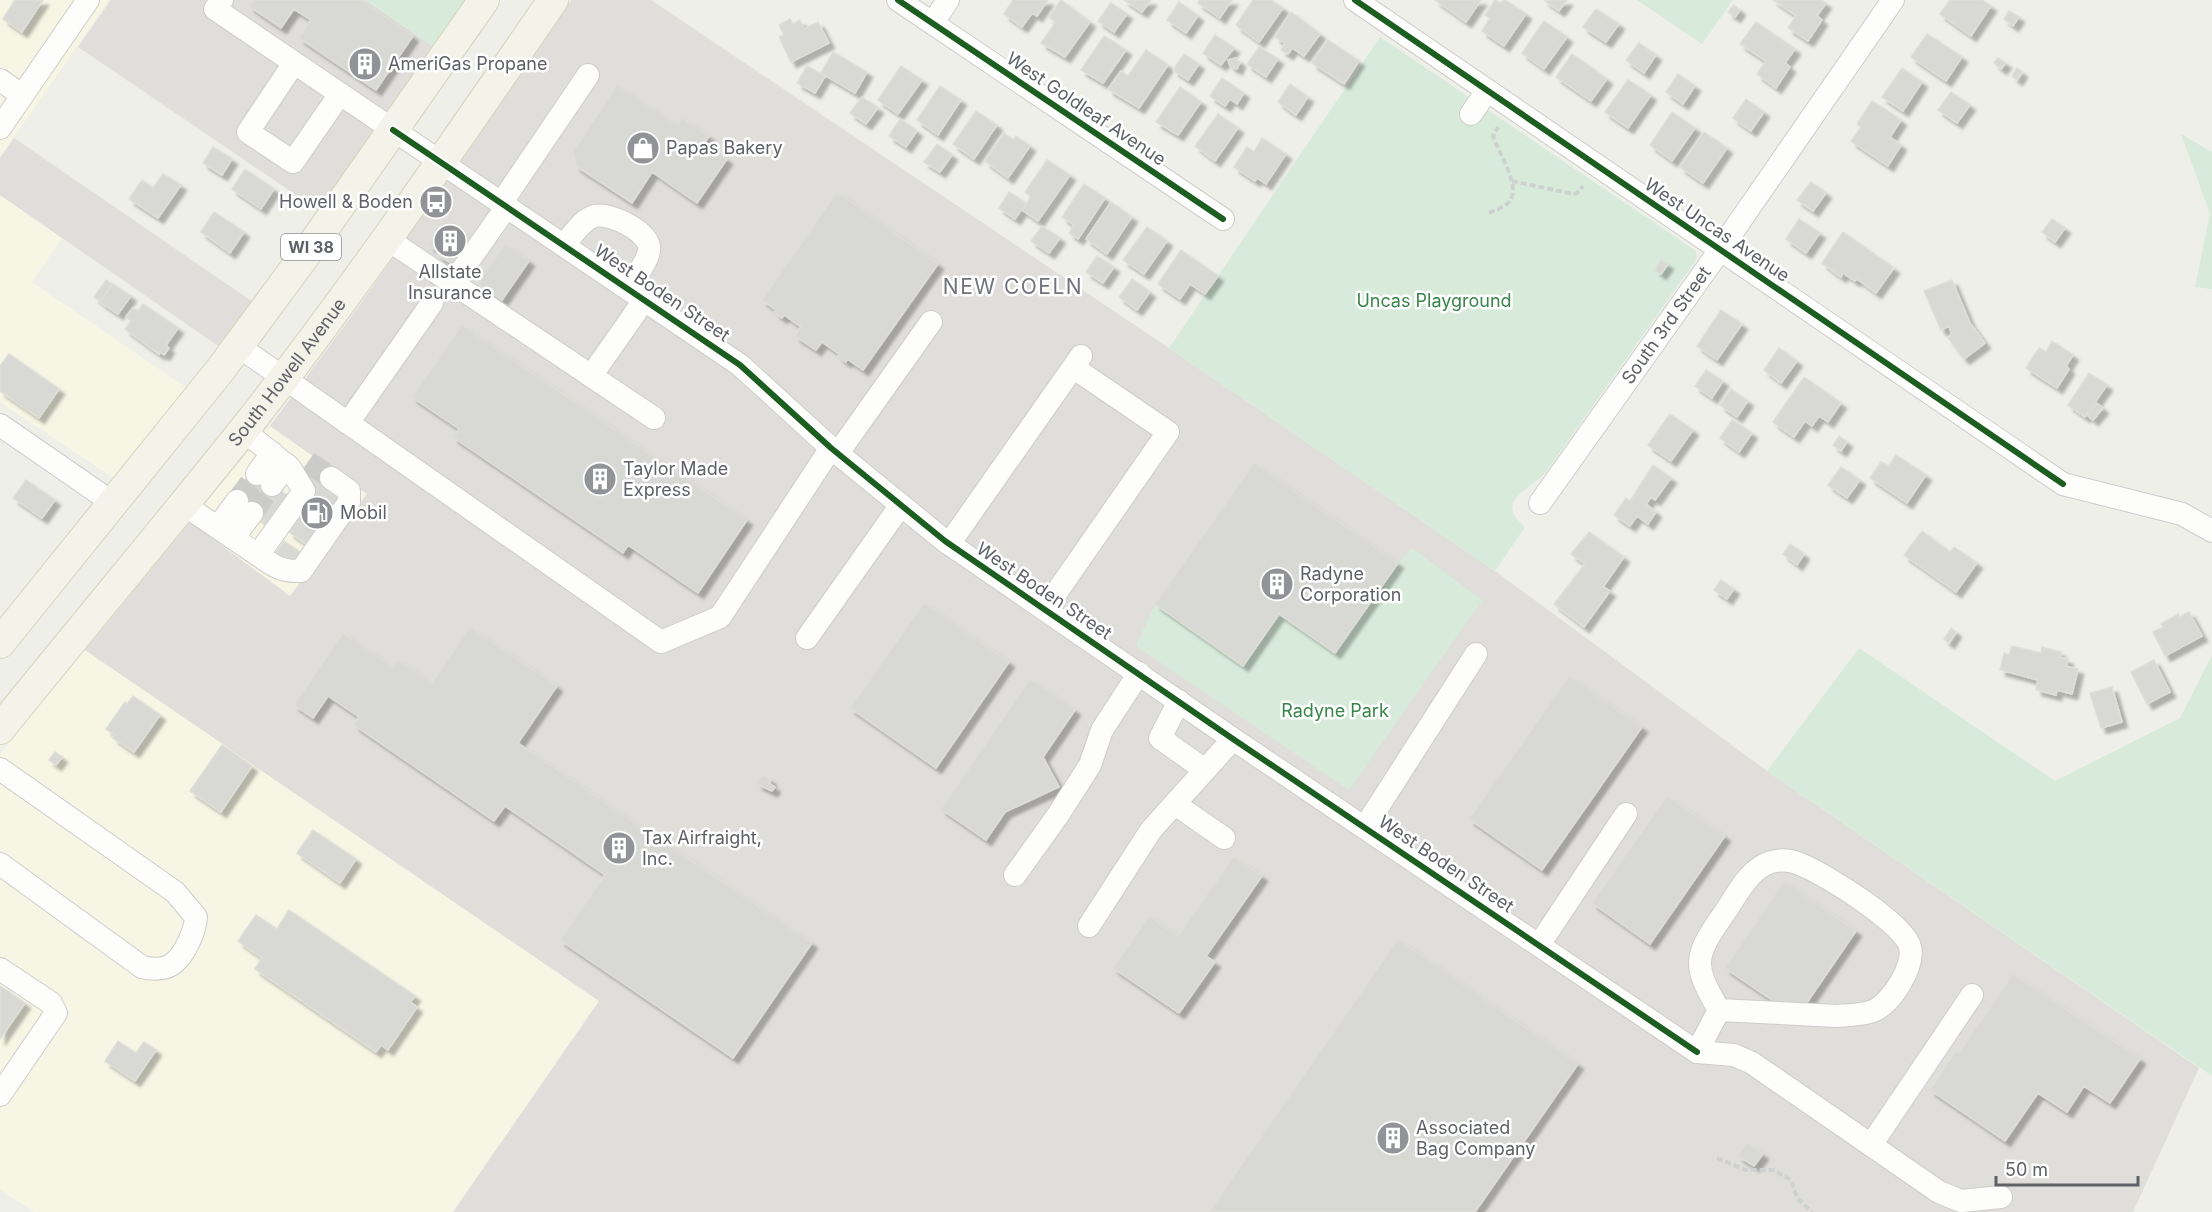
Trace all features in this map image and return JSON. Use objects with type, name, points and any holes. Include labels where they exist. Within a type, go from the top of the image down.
[{"type":"main road","name":"WI 38","points":[[0,643],[238,346],[308,251],[484,0]]},
{"type":"main road","name":"South Howell Avenue","points":[[0,729],[283,378],[387,239],[553,0]]},
{"type":"street","points":[[0,128],[88,0]]},
{"type":"street","name":"West Boden Street","points":[[222,0],[215,9],[740,364],[834,450],[949,544],[1697,1052]]},
{"type":"street","name":"West Goldleaf Avenue","points":[[898,0],[1223,219]]},
{"type":"street","points":[[933,23],[948,0]]},
{"type":"street","name":"West Uncas Avenue","points":[[1355,0],[2063,484],[2182,514],[2212,531]]},
{"type":"street","name":"South 3rd Street","points":[[1540,504],[1893,0]]},
{"type":"street","points":[[294,63],[248,132],[293,162],[340,94]]},
{"type":"street","points":[[453,284],[588,75]]},
{"type":"street","points":[[0,80],[22,95]]},
{"type":"street","points":[[1470,114],[1487,91]]},
{"type":"street","points":[[564,244],[583,224],[595,216],[608,216],[625,223],[642,235],[649,244],[649,252],[636,294],[591,376]]},
{"type":"street","points":[[387,239],[654,418]]},
{"type":"street","points":[[348,423],[432,303]]},
{"type":"street","points":[[238,346],[661,642],[720,617],[834,450],[931,322]]},
{"type":"street","points":[[949,544],[1078,362],[1168,432],[1045,609]]},
{"type":"street","points":[[0,425],[113,503]]},
{"type":"street","points":[[243,430],[287,460],[304,491],[258,555]]},
{"type":"street","points":[[265,479],[287,460]]},
{"type":"street","points":[[183,504],[274,566],[286,572],[301,571],[348,502],[349,491],[331,478]]},
{"type":"street","points":[[807,638],[901,506]]},
{"type":"street","points":[[226,532],[244,507]]},
{"type":"street","points":[[1365,827],[1476,654]]},
{"type":"street","points":[[1015,875],[1090,765],[1102,730],[1139,673]]},
{"type":"street","points":[[1179,701],[1160,738],[1205,770]]},
{"type":"street","points":[[1089,926],[1151,830],[1233,739]]},
{"type":"street","points":[[0,769],[175,892],[196,917],[195,930],[187,946],[171,965],[153,969],[142,967],[0,864]]},
{"type":"street","points":[[1175,804],[1224,838]]},
{"type":"street","points":[[1539,945],[1626,814]]},
{"type":"street","points":[[1785,860],[1803,865],[1830,880],[1874,909],[1900,931],[1911,947],[1910,963],[1901,982],[1887,1002],[1874,1011],[1837,1016],[1719,1010],[1702,981],[1700,954],[1708,937],[1753,872],[1769,863],[1785,860]]},
{"type":"street","points":[[0,969],[51,1003],[56,1013],[8,1066],[0,1095]]},
{"type":"street","points":[[1871,1145],[1972,995]]},
{"type":"street","points":[[1719,1010],[1697,1052],[1734,1055],[1752,1064],[1939,1192],[1961,1201],[2001,1197]]},
{"type":"path","points":[[1489,213],[1511,200],[1512,181],[1493,136],[1497,128]]},
{"type":"path","points":[[1512,181],[1573,194],[1583,186]]},
{"type":"path","points":[[1717,1158],[1746,1170],[1773,1170],[1791,1180],[1797,1198],[1812,1212]]},
{"type":"shaded area","points":[[0,0],[109,0],[0,157]]},
{"type":"shaded area","points":[[111,0],[366,0],[435,48],[321,212],[78,47]]},
{"type":"shaded area","points":[[571,0],[651,0],[1169,348],[1495,571],[1767,771],[2199,1068],[2133,1212],[453,1212],[599,1001],[85,650],[190,522],[290,596],[367,494],[270,426],[362,302]]},
{"type":"shaded area","points":[[14,138],[256,304],[221,348],[0,195],[0,158]]},
{"type":"shaded area","points":[[0,195],[62,238],[32,282],[188,389],[115,479],[0,402]]},
{"type":"shaded area","points":[[270,426],[367,494],[290,596],[190,522]]},
{"type":"shaded area","points":[[85,650],[599,1001],[453,1212],[34,1212],[0,1189],[0,754]]},
{"type":"green space","points":[[366,0],[468,0],[435,48]]},
{"type":"green space","points":[[1637,0],[1733,0],[1702,44]]},
{"type":"green space","name":"Uncas Playground","points":[[1380,37],[1696,251],[1697,257],[1694,263],[1548,469],[1516,498],[1513,511],[1525,527],[1495,571],[1169,348]]},
{"type":"green space","points":[[2181,134],[2212,152],[2212,289],[2195,287],[2210,214]]},
{"type":"green space","name":"Radyne Park","points":[[1412,548],[1482,600],[1349,790],[1136,646],[1155,604],[1243,666],[1279,614],[1335,653],[1398,563]]},
{"type":"green space","points":[[1859,648],[2055,781],[2180,718],[2212,655],[2212,1076],[1767,771]]},
{"type":"building","points":[[15,0],[43,0],[22,32],[3,19]]},
{"type":"building","name":"AmeriGas Propane","points":[[254,0],[360,0],[413,36],[376,90],[299,38],[311,20],[294,9],[281,28],[249,6]]},
{"type":"building","points":[[1013,0],[1048,0],[1037,16],[1032,13],[1022,27],[1004,14]]},
{"type":"building","points":[[1061,0],[1090,22],[1065,57],[1041,43],[1056,22],[1049,17]]},
{"type":"building","points":[[1124,0],[1151,0],[1142,12]]},
{"type":"building","points":[[1199,0],[1232,0],[1220,18],[1198,3]]},
{"type":"building","points":[[1253,0],[1271,0],[1283,8],[1259,42],[1236,25]]},
{"type":"building","points":[[1435,0],[1481,0],[1466,22]]},
{"type":"building","points":[[1495,0],[1500,3],[1505,0],[1526,14],[1504,46],[1482,31],[1490,18],[1485,15]]},
{"type":"building","points":[[1544,0],[1567,0],[1559,11]]},
{"type":"building","points":[[1773,0],[1821,0],[1826,3],[1817,16],[1822,20],[1808,41],[1788,28],[1796,16]]},
{"type":"building","points":[[1950,0],[1982,0],[1991,6],[1971,36],[1940,14]]},
{"type":"building","points":[[1179,2],[1198,16],[1186,33],[1167,20]]},
{"type":"building","points":[[1111,3],[1127,14],[1114,32],[1098,21]]},
{"type":"building","points":[[1734,5],[1740,10],[1735,17],[1728,12]]},
{"type":"building","points":[[1596,9],[1619,24],[1606,42],[1583,27]]},
{"type":"building","points":[[2009,11],[2019,17],[2013,26],[2004,19]]},
{"type":"building","points":[[1291,12],[1320,34],[1304,56],[1292,48],[1288,54],[1281,50],[1285,43],[1275,37]]},
{"type":"building","points":[[790,19],[793,24],[800,20],[804,29],[818,22],[829,43],[791,62],[779,37],[784,35],[779,25]]},
{"type":"building","points":[[1544,21],[1567,37],[1544,69],[1522,53]]},
{"type":"building","points":[[1756,22],[1795,49],[1785,63],[1790,67],[1776,88],[1757,74],[1766,61],[1740,44]]},
{"type":"building","points":[[1927,34],[1962,57],[1946,81],[1911,57]]},
{"type":"building","points":[[1215,35],[1234,48],[1221,65],[1203,53]]},
{"type":"building","points":[[1104,36],[1126,50],[1103,83],[1081,70]]},
{"type":"building","points":[[1328,40],[1359,61],[1344,84],[1312,63]]},
{"type":"building","points":[[1639,43],[1656,55],[1644,73],[1626,60]]},
{"type":"building","points":[[1259,47],[1278,59],[1266,77],[1247,64]]},
{"type":"building","points":[[1146,50],[1168,65],[1139,108],[1108,89],[1121,71],[1128,76]]},
{"type":"building","points":[[833,52],[867,72],[855,93],[821,73]]},
{"type":"building","points":[[1184,54],[1199,64],[1188,80],[1173,70]]},
{"type":"building","points":[[1572,54],[1607,79],[1591,101],[1556,77]]},
{"type":"building","points":[[1236,58],[1240,62],[1237,69],[1230,66],[1228,60]]},
{"type":"building","points":[[1998,58],[2006,63],[2001,69],[1994,63]]},
{"type":"building","points":[[807,66],[825,76],[815,93],[797,83]]},
{"type":"building","points":[[901,66],[922,80],[898,114],[878,100]]},
{"type":"building","points":[[1902,68],[1922,82],[1903,111],[1882,97]]},
{"type":"building","points":[[2017,68],[2022,72],[2017,80],[2012,76]]},
{"type":"building","points":[[1678,74],[1695,86],[1683,104],[1666,92]]},
{"type":"building","points":[[1222,78],[1244,93],[1237,104],[1230,99],[1225,106],[1210,96]]},
{"type":"building","points":[[1628,80],[1651,95],[1628,128],[1605,112]]},
{"type":"building","points":[[1290,84],[1308,97],[1296,115],[1278,102]]},
{"type":"building","name":"Papas Bakery","points":[[617,85],[677,125],[682,118],[709,136],[704,144],[727,159],[697,203],[652,172],[632,203],[576,166],[573,152]]},
{"type":"building","points":[[940,86],[961,100],[938,135],[917,120]]},
{"type":"building","points":[[1180,87],[1201,102],[1178,135],[1156,122]]},
{"type":"building","points":[[1951,92],[1970,105],[1957,123],[1938,110]]},
{"type":"building","points":[[862,97],[878,108],[866,124],[850,113]]},
{"type":"building","points":[[1746,99],[1764,112],[1751,131],[1733,118]]},
{"type":"building","points":[[1872,101],[1901,120],[1890,137],[1901,145],[1888,166],[1851,141],[1861,127],[1857,124]]},
{"type":"building","points":[[976,111],[997,125],[974,159],[953,144]]},
{"type":"building","points":[[1672,112],[1695,128],[1672,161],[1650,145]]},
{"type":"building","points":[[1218,114],[1238,128],[1215,161],[1195,146]]},
{"type":"building","points":[[900,119],[917,131],[906,147],[889,136]]},
{"type":"building","points":[[1704,132],[1727,148],[1703,183],[1680,167]]},
{"type":"building","points":[[1004,133],[1013,140],[1016,136],[1030,146],[1008,178],[985,161]]},
{"type":"building","points":[[1262,138],[1286,154],[1266,184],[1257,178],[1255,181],[1234,167],[1247,147],[1254,152]]},
{"type":"building","points":[[937,144],[952,155],[940,172],[924,162]]},
{"type":"building","points":[[213,147],[232,159],[222,175],[203,163]]},
{"type":"building","points":[[1047,160],[1070,175],[1038,221],[1022,210],[1031,197],[1025,192]]},
{"type":"building","points":[[245,169],[274,189],[261,209],[232,189]]},
{"type":"building","points":[[163,174],[181,185],[158,218],[129,199],[142,180],[153,188]]},
{"type":"building","points":[[1811,182],[1826,193],[1813,211],[1797,200]]},
{"type":"building","points":[[1084,184],[1105,198],[1078,239],[1069,233],[1074,225],[1062,217]]},
{"type":"building","points":[[837,192],[938,264],[863,370],[847,359],[846,362],[822,342],[816,350],[795,336],[801,327],[784,315],[782,318],[774,312],[776,310],[762,300]]},
{"type":"building","points":[[1009,192],[1026,203],[1015,219],[999,208]]},
{"type":"building","points":[[1111,202],[1132,217],[1107,254],[1086,239]]},
{"type":"building","points":[[214,212],[244,232],[230,253],[201,232]]},
{"type":"building","points":[[1799,219],[1820,233],[1806,253],[1786,239]]},
{"type":"building","points":[[2052,219],[2065,228],[2055,242],[2042,232]]},
{"type":"building","name":"Allstate Insurance","points":[[445,220],[471,237],[455,261],[449,262],[429,245]]},
{"type":"building","points":[[1042,226],[1060,238],[1049,253],[1031,241]]},
{"type":"building","points":[[1147,227],[1167,241],[1144,274],[1123,260]]},
{"type":"building","points":[[1843,232],[1894,268],[1876,293],[1857,279],[1855,281],[1843,273],[1841,277],[1822,263]]},
{"type":"building","points":[[505,244],[529,261],[502,300],[478,284]]},
{"type":"building","points":[[1181,250],[1218,276],[1205,294],[1190,284],[1180,299],[1158,284]]},
{"type":"building","points":[[1097,256],[1114,267],[1103,283],[1086,272]]},
{"type":"building","points":[[1661,260],[1668,264],[1661,274],[1655,270]]},
{"type":"building","points":[[1132,279],[1150,292],[1137,310],[1119,297]]},
{"type":"building","points":[[106,280],[112,284],[100,301],[94,297]]},
{"type":"building","points":[[1952,280],[1970,323],[1985,343],[1964,359],[1948,338],[1952,335],[1949,326],[1941,330],[1924,291]]},
{"type":"building","points":[[113,284],[131,296],[118,314],[100,302]]},
{"type":"building","points":[[143,304],[178,328],[166,345],[169,348],[164,355],[160,352],[159,354],[125,329],[131,321],[126,317],[133,308],[138,311]]},
{"type":"building","points":[[1721,310],[1742,324],[1717,360],[1697,346]]},
{"type":"building","name":"Taylor Made Express","points":[[462,325],[747,520],[698,593],[628,545],[623,553],[453,437],[459,429],[412,397]]},
{"type":"building","points":[[2052,341],[2073,355],[2066,366],[2069,369],[2057,388],[2026,368],[2039,348],[2046,352]]},
{"type":"building","points":[[1779,348],[1797,361],[1781,383],[1764,370]]},
{"type":"building","points":[[9,354],[59,389],[39,418],[0,391],[0,366]]},
{"type":"building","points":[[1706,370],[1723,381],[1712,398],[1695,386]]},
{"type":"building","points":[[2089,373],[2107,385],[2085,417],[2068,405]]},
{"type":"building","points":[[1804,377],[1841,403],[1828,422],[1819,416],[1812,426],[1805,421],[1794,437],[1773,422]]},
{"type":"building","points":[[1731,389],[1748,401],[1737,417],[1720,405]]},
{"type":"building","points":[[2097,403],[2103,408],[2093,420],[2088,416]]},
{"type":"building","points":[[1670,414],[1693,430],[1671,461],[1648,445]]},
{"type":"building","points":[[1732,420],[1752,433],[1739,452],[1720,438]]},
{"type":"building","points":[[1839,436],[1847,442],[1841,451],[1833,445]]},
{"type":"building","points":[[1896,455],[1926,475],[1907,503],[1870,478],[1881,462],[1889,466]]},
{"type":"building","points":[[310,460],[334,476],[339,504],[310,547],[289,532],[317,490],[304,481],[309,473],[303,470]]},
{"type":"building","name":"Radyne Corporation","points":[[1254,463],[1398,563],[1335,653],[1279,614],[1243,666],[1155,604]]},
{"type":"building","points":[[1653,465],[1671,478],[1655,500],[1651,497],[1646,504],[1656,512],[1648,524],[1637,516],[1630,526],[1614,515],[1626,498],[1630,501]]},
{"type":"building","points":[[1841,467],[1860,480],[1847,498],[1828,485]]},
{"type":"building","points":[[253,470],[290,498],[269,525],[232,497]]},
{"type":"building","points":[[26,480],[55,500],[42,518],[13,498]]},
{"type":"building","points":[[1922,531],[1950,552],[1954,547],[1977,563],[1956,592],[1904,555]]},
{"type":"building","points":[[1589,532],[1624,557],[1603,587],[1610,591],[1584,627],[1554,604],[1585,564],[1571,554]]},
{"type":"building","points":[[284,541],[304,555],[298,564],[273,556]]},
{"type":"building","points":[[1790,544],[1804,554],[1797,565],[1783,554]]},
{"type":"building","points":[[1721,580],[1734,589],[1727,599],[1714,590]]},
{"type":"building","points":[[924,603],[1009,662],[936,768],[850,708]]},
{"type":"building","points":[[2189,612],[2202,636],[2165,656],[2153,632],[2163,627],[2161,624],[2178,614],[2179,617]]},
{"type":"building","name":"Tax Airfraight, Inc.","points":[[470,627],[557,686],[518,743],[812,943],[733,1058],[560,940],[605,875],[505,806],[494,821],[354,725],[359,717],[328,696],[313,718],[294,705],[343,633],[393,667],[398,660],[432,683]]},
{"type":"building","points":[[1951,628],[1956,632],[1949,643],[1944,639]]},
{"type":"building","points":[[2012,646],[2041,653],[2042,647],[2061,652],[2059,657],[2068,659],[2066,666],[2078,669],[2072,694],[2057,690],[2056,695],[2036,690],[2038,680],[2000,670],[2004,653],[2009,655]]},
{"type":"building","points":[[2154,660],[2170,692],[2147,704],[2131,672]]},
{"type":"building","points":[[1569,676],[1642,727],[1542,870],[1469,819]]},
{"type":"building","points":[[1030,679],[1075,710],[1043,757],[1059,787],[1005,812],[986,840],[941,809]]},
{"type":"building","points":[[2112,687],[2122,722],[2101,728],[2090,693]]},
{"type":"building","points":[[133,696],[160,715],[134,752],[113,738],[115,735],[106,729],[125,702],[127,704]]},
{"type":"building","points":[[222,745],[252,766],[221,812],[190,791]]},
{"type":"building","points":[[55,752],[62,757],[56,765],[49,760]]},
{"type":"building","points":[[763,775],[771,780],[769,783],[775,787],[772,791],[757,784]]},
{"type":"building","points":[[1667,796],[1725,836],[1650,944],[1592,903]]},
{"type":"building","points":[[313,830],[356,859],[340,883],[297,853]]},
{"type":"building","points":[[1234,856],[1262,876],[1206,956],[1215,962],[1179,1013],[1113,968],[1149,916],[1178,936]]},
{"type":"building","points":[[1784,881],[1856,931],[1806,1004],[1775,1002],[1725,968]]},
{"type":"building","points":[[289,910],[415,996],[410,1002],[417,1007],[388,1050],[381,1045],[376,1052],[255,969],[262,958],[238,941],[256,915],[277,929]]},
{"type":"building","name":"Associated Bag Company","points":[[1398,939],[1578,1064],[1475,1212],[1209,1212]]},
{"type":"building","points":[[2013,974],[2140,1059],[2110,1103],[2084,1086],[2067,1112],[2038,1093],[2005,1141],[1930,1090],[1956,1051],[1959,1053]]},
{"type":"building","points":[[0,986],[25,1003],[0,1039]]},
{"type":"building","points":[[118,1041],[136,1053],[144,1042],[156,1050],[135,1081],[105,1061]]},
{"type":"building","points":[[1747,1143],[1763,1154],[1754,1166],[1738,1156]]},
{"type":"tunnel","points":[[308,462],[331,478]]},
{"type":"tunnel","points":[[237,501],[257,474]]},
{"type":"tunnel","points":[[252,513],[272,485]]},
{"type":"cycle path","points":[[898,0],[1223,219]]},
{"type":"cycle path","points":[[1355,0],[2063,484]]},
{"type":"cycle path","points":[[393,130],[740,365],[831,448],[945,541],[1233,739],[1697,1052]]},
{"type":"place","name":"AmeriGas Propane","points":[[365,64]]},
{"type":"place","name":"Papas Bakery","points":[[643,148]]},
{"type":"place","name":"Howell & Boden","points":[[436,202]]},
{"type":"place","name":"Allstate Insurance","points":[[450,241]]},
{"type":"place","name":"Taylor Made Express","points":[[600,479]]},
{"type":"place","name":"Mobil","points":[[317,513]]},
{"type":"place","name":"Radyne Corporation","points":[[1277,584]]},
{"type":"place","name":"Tax Airfraight, Inc.","points":[[619,848]]},
{"type":"place","name":"Associated Bag Company","points":[[1393,1138]]},
{"type":"district","name":"NEW COELN","points":[[1013,287]]}]
